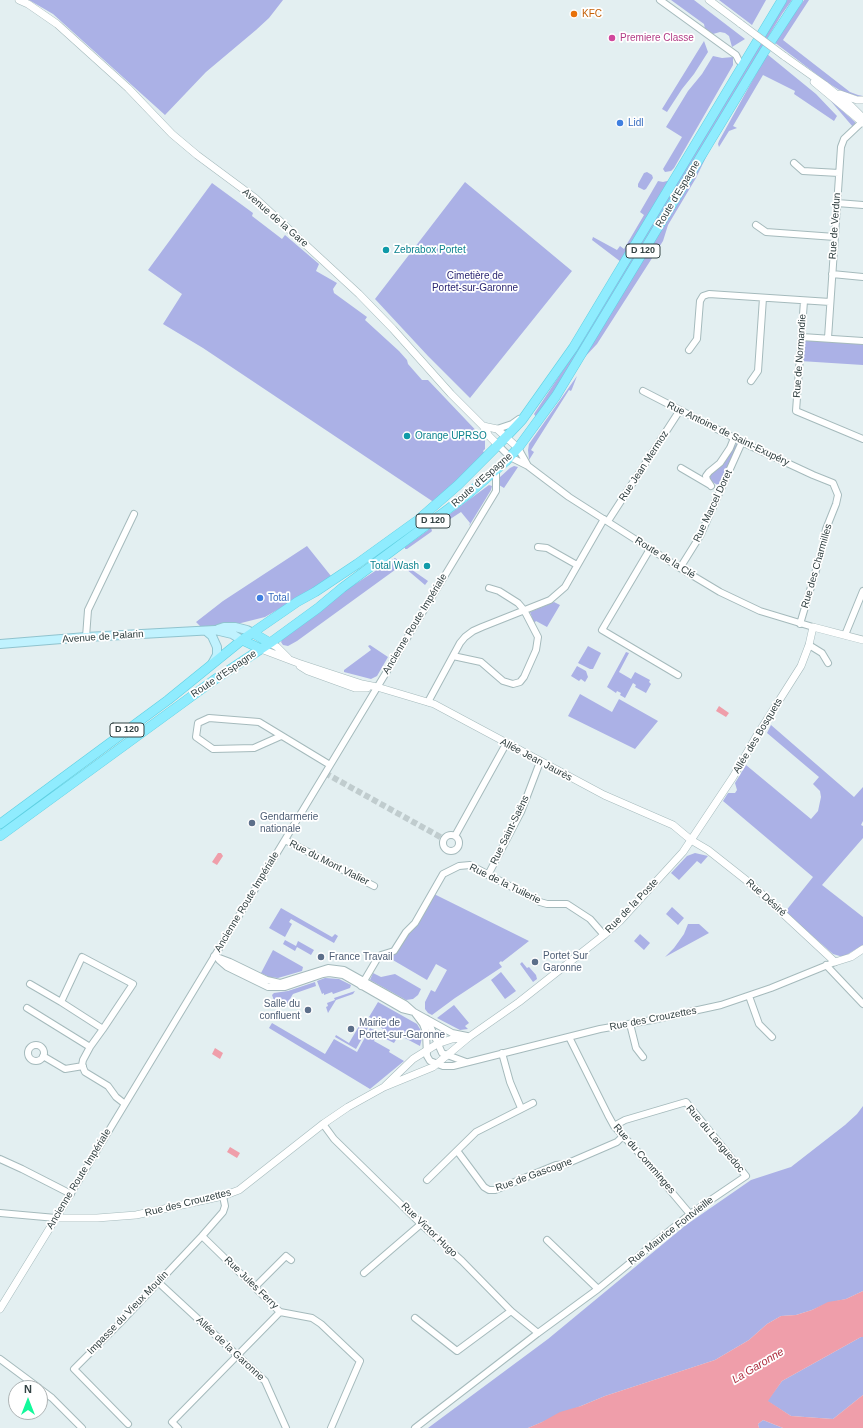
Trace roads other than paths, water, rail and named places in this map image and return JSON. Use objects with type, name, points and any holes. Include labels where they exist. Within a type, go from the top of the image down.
[{"type":"main road","name":"Route d'Espagne","points":[[0,824],[168,700],[242,640],[297,602],[357,564],[418,520],[458,485],[506,437],[574,348],[782,0]]},
{"type":"main road","name":"Route d'Espagne","points":[[0,836],[214,680],[270,643],[318,608],[342,588],[467,495],[508,459],[518,448],[556,396],[764,52],[798,0]]},
{"type":"main road","name":"Avenue de Palarin","points":[[0,644],[86,637],[206,631],[224,627],[235,627],[248,630],[253,633]]},
{"type":"main road","name":"Avenue de Palarin","points":[[215,630],[232,634],[242,640]]},
{"type":"main road","points":[[206,631],[214,639],[217,647],[215,660],[210,667]]},
{"type":"main road","points":[[253,633],[270,643]]},
{"type":"main road","points":[[242,640],[261,649]]},
{"type":"street","name":"Avenue de la Gare","points":[[19,0],[57,24],[128,88],[172,134],[255,198],[338,273],[374,309],[451,394],[484,426],[489,436],[498,445]]},
{"type":"street","points":[[660,0],[736,55],[739,61]]},
{"type":"street","points":[[710,1],[806,73],[840,94],[857,100],[863,100]]},
{"type":"street","points":[[806,73],[812,80],[863,121]]},
{"type":"street","points":[[825,84],[851,106],[863,121]]},
{"type":"street","name":"Rue de Verdun","points":[[828,338],[841,147],[844,139],[863,121]]},
{"type":"street","points":[[794,163],[803,171],[839,173]]},
{"type":"street","points":[[837,203],[863,205]]},
{"type":"street","points":[[756,225],[766,232],[834,237]]},
{"type":"street","points":[[832,274],[863,277]]},
{"type":"street","points":[[689,350],[697,339],[700,301],[703,296],[709,294],[830,302]]},
{"type":"street","points":[[751,381],[758,371],[763,298]]},
{"type":"street","name":"Rue de Normandie","points":[[804,301],[796,411],[863,439]]},
{"type":"street","points":[[802,338],[828,338],[863,341]]},
{"type":"street","name":"Rue Antoine de Saint-Exupéry","points":[[643,391],[742,442],[813,475]]},
{"type":"street","name":"Rue Jean Mermoz","points":[[428,702],[460,643],[473,631],[550,600],[565,587],[577,565],[606,520],[680,410]]},
{"type":"street","name":"Route d'Espagne","points":[[497,429],[512,424],[525,414]]},
{"type":"street","points":[[484,426],[497,429],[518,448]]},
{"type":"street","points":[[712,486],[707,480],[706,476],[720,463],[730,448],[734,438]]},
{"type":"street","name":"Rue Marcel Doret","points":[[680,568],[700,536],[742,442]]},
{"type":"street","points":[[498,445],[508,459]]},
{"type":"street","name":"Route de la Clé","points":[[518,448],[528,466]]},
{"type":"street","name":"Route de la Clé","points":[[508,459],[528,466],[554,486],[650,549],[720,592],[760,611],[813,627]]},
{"type":"street","points":[[682,468],[720,490]]},
{"type":"street","name":"Ancienne Route Impériale","points":[[0,1308],[71,1194],[496,491],[496,471]]},
{"type":"street","name":"Rue des Charmilles","points":[[800,624],[822,550],[826,529],[838,495],[833,483],[813,475]]},
{"type":"street","points":[[86,637],[88,610],[134,514]]},
{"type":"street","points":[[538,547],[547,548],[577,565]]},
{"type":"street","points":[[650,549],[602,630],[678,675]]},
{"type":"street","points":[[453,656],[481,662],[503,681],[513,684],[520,682],[524,677],[536,650],[538,637],[524,610],[518,603],[499,591],[489,588]]},
{"type":"street","points":[[845,635],[863,592]]},
{"type":"street","points":[[813,627],[863,640]]},
{"type":"street","name":"Allée des Bosquets","points":[[691,840],[733,778],[756,737],[801,666],[809,645],[813,627]]},
{"type":"street","name":"Allée Jean Jaurès","points":[[270,643],[277,647],[289,660]]},
{"type":"street","points":[[809,645],[822,653],[828,663]]},
{"type":"street","name":"Allée Jean Jaurès","points":[[261,649],[289,660],[362,684],[428,702],[604,795],[673,825],[691,840]]},
{"type":"street","points":[[281,736],[254,748],[212,750],[196,737],[198,723],[209,718],[259,722],[330,766]]},
{"type":"street","points":[[455,836],[506,744]]},
{"type":"street","name":"Rue Saint-Saëns","points":[[488,875],[521,812],[540,762]]},
{"type":"street","name":"Rue du Mont Vlalier","points":[[284,840],[374,886]]},
{"type":"street","name":"Rue de la Poste","points":[[436,1063],[469,1037],[519,1002],[604,935],[620,921],[670,867],[691,840]]},
{"type":"street","name":"Rue Désiré","points":[[691,840],[708,850],[751,884],[836,962]]},
{"type":"street","name":"Rue de la Tuilerie","points":[[363,984],[377,959],[381,955],[394,951],[406,932],[415,923],[441,878],[446,872],[459,866],[470,865],[540,902],[547,904],[567,904],[590,919],[604,935]]},
{"type":"street","points":[[836,962],[851,957],[863,949]]},
{"type":"street","points":[[214,956],[227,966],[268,987],[284,987],[328,973],[343,975],[363,984],[402,1009],[414,1012],[427,1018],[452,1033],[469,1037]]},
{"type":"street","points":[[60,1002],[82,957],[132,984],[82,1060],[82,1066],[85,1072],[108,1086],[116,1097],[125,1104]]},
{"type":"street","name":"Rue des Crouzettes","points":[[56,1218],[97,1218],[136,1215],[223,1196],[239,1190],[323,1124],[348,1107],[384,1087],[433,1067],[436,1063],[443,1066],[453,1066],[569,1037],[721,1005],[749,996],[836,962]]},
{"type":"street","points":[[826,965],[863,1004]]},
{"type":"street","points":[[30,984],[103,1029]]},
{"type":"street","points":[[749,996],[759,1024],[772,1037]]},
{"type":"street","points":[[27,1008],[90,1047]]},
{"type":"street","points":[[414,1012],[423,1024],[426,1032],[427,1056],[430,1060],[436,1063]]},
{"type":"street","points":[[427,1018],[442,1053],[466,1062]]},
{"type":"street","points":[[630,1024],[636,1048],[643,1057]]},
{"type":"street","name":"Rue de la Poste","points":[[426,1051],[438,1044],[452,1039],[469,1037]]},
{"type":"street","name":"Rue du Comminges","points":[[569,1037],[614,1126],[690,1214]]},
{"type":"street","name":"Rue des Crouzettes","points":[[384,1087],[413,1059],[426,1051]]},
{"type":"street","points":[[502,1053],[510,1082],[521,1108]]},
{"type":"street","points":[[44,1056],[65,1069],[82,1066]]},
{"type":"street","name":"Rue du Languedoc","points":[[614,1126],[625,1120],[686,1102],[746,1176]]},
{"type":"street","points":[[427,1180],[458,1152],[476,1132],[533,1103]]},
{"type":"street","name":"Rue Victor Hugo","points":[[323,1124],[334,1139],[421,1224],[462,1261],[511,1311],[538,1333]]},
{"type":"street","name":"Rue de Gascogne","points":[[458,1152],[484,1187],[489,1190],[495,1190],[556,1165],[566,1164],[617,1142],[623,1136]]},
{"type":"street","points":[[0,1159],[71,1194]]},
{"type":"street","name":"Rue Maurice Fontvieille","points":[[538,1333],[598,1289],[690,1214],[746,1176]]},
{"type":"street","name":"Impasse du Vieux Moulin","points":[[128,1424],[74,1369],[202,1236],[223,1212],[225,1206],[223,1196]]},
{"type":"street","points":[[0,1213],[56,1218]]},
{"type":"street","points":[[364,1273],[421,1224]]},
{"type":"street","name":"Rue Jules Ferry","points":[[202,1236],[280,1312],[312,1318],[321,1324],[360,1361],[331,1428]]},
{"type":"street","points":[[546,1240],[598,1289]]},
{"type":"street","points":[[255,1287],[286,1256],[291,1260]]},
{"type":"street","name":"Allée de la Garonne","points":[[158,1282],[265,1381],[286,1428]]},
{"type":"street","points":[[415,1318],[457,1351],[511,1311]]},
{"type":"street","points":[[178,1428],[172,1422],[280,1312]]},
{"type":"street","points":[[415,1428],[538,1333]]},
{"type":"street","points":[[0,1360],[29,1380]]},
{"type":"street","points":[[48,1395],[82,1428]]},
{"type":"water","points":[[719,706],[729,713],[726,717],[716,711]]},
{"type":"water","points":[[218,853],[221,853],[223,856],[217,865],[212,862]]},
{"type":"water","points":[[215,1048],[223,1053],[220,1059],[212,1054]]},
{"type":"water","points":[[230,1147],[240,1153],[237,1158],[227,1152]]},
{"type":"water","name":"La Garonne","points":[[863,1291],[863,1337],[782,1381],[768,1401],[791,1416],[833,1419],[863,1395],[863,1428],[783,1428],[763,1420],[758,1424],[759,1428],[528,1428],[560,1412],[715,1360],[749,1340],[767,1324],[781,1316],[796,1315],[812,1310],[828,1302],[846,1299]]},
{"type":"tunnel","points":[[325,773],[444,839]]},
{"type":"place","name":"KFC","points":[[574,14]]},
{"type":"place","name":"Premiere Classe","points":[[612,38]]},
{"type":"place","name":"Lidl","points":[[620,123]]},
{"type":"place","name":"Zebrabox Portet","points":[[386,250]]},
{"type":"place","name":"Orange UPRSO","points":[[407,436]]},
{"type":"place","name":"Total Wash","points":[[427,566]]},
{"type":"place","name":"Total","points":[[260,598]]},
{"type":"place","name":"Gendarmerie nationale","points":[[252,823]]},
{"type":"place","name":"France Travail","points":[[321,957]]},
{"type":"place","name":"Portet Sur Garonne","points":[[535,962]]},
{"type":"place","name":"Salle du confluent","points":[[308,1010]]},
{"type":"place","name":"Mairie de Portet-sur-Garonne","points":[[351,1029]]},
{"type":"park label","name":"Cimetière de Portet-sur-Garonne","points":[[475,282]]}]
